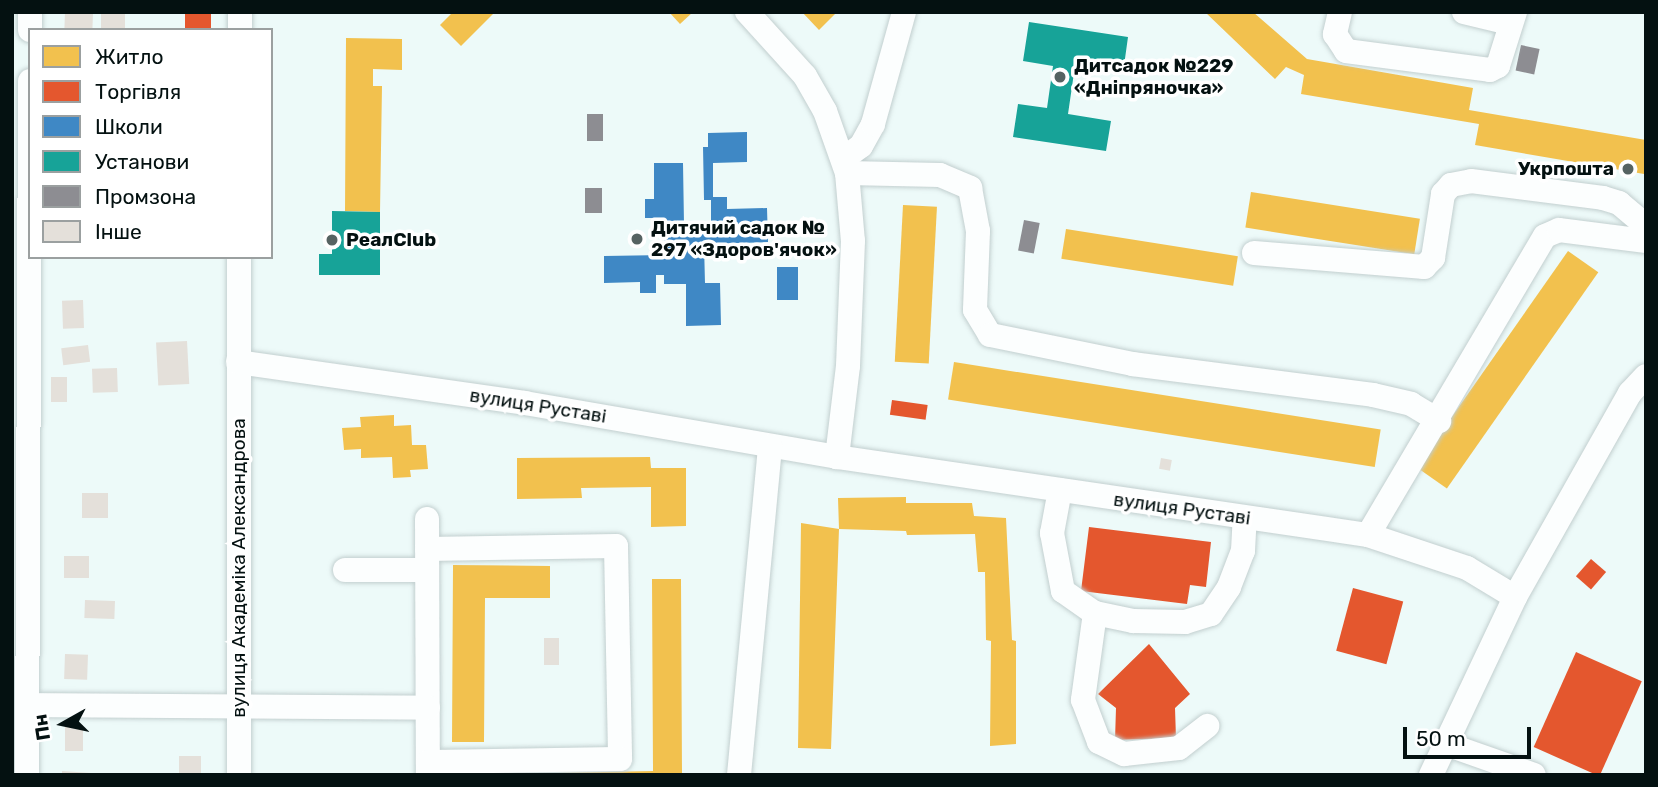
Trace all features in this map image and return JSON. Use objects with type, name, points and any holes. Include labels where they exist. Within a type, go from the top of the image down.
[{"type":"street","points":[[747,12],[805,76],[825,111],[845,166],[853,241],[848,366],[837,457]]},
{"type":"street","points":[[845,166],[861,146],[873,124],[904,12]]},
{"type":"street","points":[[1340,12],[1335,34],[1346,51],[1490,70],[1499,63],[1512,17],[1464,12]]},
{"type":"street","points":[[27,775],[29,705],[20,417],[28,148]]},
{"type":"street","points":[[845,166],[940,175],[970,188],[978,231],[975,310],[990,335],[1132,364],[1373,395],[1411,404],[1439,421]]},
{"type":"street","points":[[1254,253],[1424,267],[1433,258],[1446,189],[1471,181],[1603,198],[1619,203],[1646,226]]},
{"type":"street","points":[[1368,535],[1439,421],[1545,236],[1559,230],[1646,241]]},
{"type":"street","name":"вулиця Академіка Александрова","points":[[239,259],[240,775]]},
{"type":"street","name":"вулиця Руставі","points":[[238,362],[525,403],[837,457],[1368,535],[1467,568],[1515,597]]},
{"type":"street","points":[[1431,775],[1515,597],[1630,393],[1646,376]]},
{"type":"street","points":[[739,775],[770,446]]},
{"type":"street","points":[[1060,490],[1052,533],[1063,592],[1095,613],[1133,621],[1185,622],[1211,614],[1229,587],[1243,551],[1245,518]]},
{"type":"street","points":[[345,570],[427,560],[616,546],[620,759],[428,769],[427,560],[428,519]]},
{"type":"street","points":[[1095,613],[1083,700],[1099,742],[1124,754],[1179,748],[1207,726]]},
{"type":"street","points":[[29,705],[240,709],[428,708]]},
{"type":"street","points":[[1446,744],[1534,775]]},
{"type":"building: Житло","points":[[453,12],[495,12],[461,46],[440,25]]},
{"type":"building: Житло","points":[[669,12],[693,12],[680,24]]},
{"type":"building: Житло","points":[[802,12],[837,12],[819,30]]},
{"type":"building: Житло","points":[[1205,12],[1253,12],[1307,59],[1473,88],[1469,110],[1646,140],[1644,174],[1475,145],[1479,124],[1301,94],[1304,75],[1286,67],[1275,79]]},
{"type":"building: Житло","points":[[346,38],[402,39],[402,70],[373,69],[373,86],[382,86],[380,212],[345,211]]},
{"type":"building: Житло","points":[[1251,192],[1420,219],[1414,254],[1245,228]]},
{"type":"building: Житло","points":[[903,205],[937,207],[929,364],[895,362]]},
{"type":"building: Житло","points":[[1066,229],[1238,256],[1233,286],[1061,259]]},
{"type":"building: Житло","points":[[1568,251],[1598,272],[1447,488],[1417,467]]},
{"type":"building: Житло","points":[[954,362],[1381,430],[1375,467],[948,400]]},
{"type":"building: Житло","points":[[394,415],[394,426],[411,425],[412,445],[426,445],[428,469],[410,470],[411,477],[393,478],[392,457],[361,458],[361,449],[344,450],[342,428],[361,427],[360,417]]},
{"type":"building: Житло","points":[[650,457],[651,468],[686,468],[686,526],[651,527],[651,487],[581,488],[582,498],[517,499],[517,458]]},
{"type":"building: Житло","points":[[906,497],[906,503],[972,503],[974,516],[1006,518],[1012,640],[1016,641],[1016,744],[990,746],[991,641],[986,640],[985,572],[978,572],[975,534],[907,535],[906,531],[839,529],[838,498]]},
{"type":"building: Житло","points":[[801,523],[839,529],[831,749],[798,748]]},
{"type":"building: Житло","points":[[453,565],[550,566],[550,598],[485,598],[484,742],[452,742]]},
{"type":"building: Житло","points":[[652,579],[681,579],[682,774],[461,775],[653,771]]},
{"type":"building: Торгівля","points":[[185,12],[211,12],[211,28],[185,28]]},
{"type":"building: Торгівля","points":[[892,400],[928,405],[926,420],[890,415]]},
{"type":"building: Торгівля","points":[[1089,527],[1211,542],[1206,587],[1190,585],[1187,604],[1081,591]]},
{"type":"building: Торгівля","points":[[1591,559],[1606,572],[1591,589],[1576,576]]},
{"type":"building: Торгівля","points":[[1353,588],[1403,601],[1386,664],[1336,651]]},
{"type":"building: Торгівля","points":[[1149,644],[1190,694],[1175,708],[1176,738],[1115,740],[1116,708],[1098,694]]},
{"type":"building: Торгівля","points":[[1576,652],[1642,681],[1600,775],[1534,747]]},
{"type":"building: Школи","points":[[747,132],[747,162],[713,163],[713,197],[727,197],[727,209],[767,208],[768,242],[704,244],[705,283],[720,283],[721,325],[686,326],[686,284],[664,284],[664,275],[656,275],[656,293],[640,293],[640,282],[604,283],[604,256],[665,255],[664,218],[645,218],[645,199],[654,199],[654,163],[683,163],[684,224],[711,224],[711,200],[704,200],[703,147],[708,147],[708,133]]},
{"type":"building: Школи","points":[[777,267],[798,267],[798,300],[777,300]]},
{"type":"building: Установи","points":[[1029,22],[1128,37],[1123,73],[1075,66],[1068,114],[1111,121],[1106,151],[1013,137],[1018,104],[1047,108],[1053,66],[1023,61]]},
{"type":"building: Установи","points":[[332,211],[380,212],[380,275],[319,275],[319,254],[332,254]]},
{"type":"building: Промзона","points":[[1521,45],[1540,49],[1534,74],[1516,70]]},
{"type":"building: Промзона","points":[[587,114],[603,114],[603,141],[587,141]]},
{"type":"building: Промзона","points":[[585,188],[602,188],[602,213],[585,213]]},
{"type":"building: Промзона","points":[[1024,220],[1040,223],[1034,253],[1018,250]]},
{"type":"building: Інше","points":[[65,12],[93,13],[92,28],[64,28]]},
{"type":"building: Інше","points":[[101,12],[125,12],[125,28],[101,28]]},
{"type":"building: Інше","points":[[83,300],[84,328],[63,329],[62,301]]},
{"type":"building: Інше","points":[[187,341],[189,384],[158,386],[156,343]]},
{"type":"building: Інше","points":[[88,345],[90,362],[63,365],[61,348]]},
{"type":"building: Інше","points":[[117,368],[118,392],[93,393],[92,369]]},
{"type":"building: Інше","points":[[51,377],[67,377],[67,402],[51,402]]},
{"type":"building: Інше","points":[[1161,458],[1172,460],[1170,471],[1159,469]]},
{"type":"building: Інше","points":[[82,493],[108,493],[108,518],[82,518]]},
{"type":"building: Інше","points":[[64,556],[89,556],[89,578],[64,578]]},
{"type":"building: Інше","points":[[85,600],[115,601],[114,619],[84,618]]},
{"type":"building: Інше","points":[[544,638],[559,638],[559,665],[544,665]]},
{"type":"building: Інше","points":[[65,654],[88,655],[87,680],[64,679]]},
{"type":"building: Інше","points":[[65,725],[83,725],[83,751],[65,751]]},
{"type":"building: Інше","points":[[179,756],[201,756],[201,775],[179,775]]},
{"type":"building: Інше","points":[[62,771],[91,773],[91,775],[62,775]]},
{"type":"place","name":"Дитсадок №229 «Дніпряночка»","points":[[1060,77]]},
{"type":"place","name":"Укрпошта","points":[[1628,169]]},
{"type":"place","name":"Дитячий садок № 297 «Здоров'ячок»","points":[[637,239]]},
{"type":"place","name":"РеалClub","points":[[332,240]]}]
